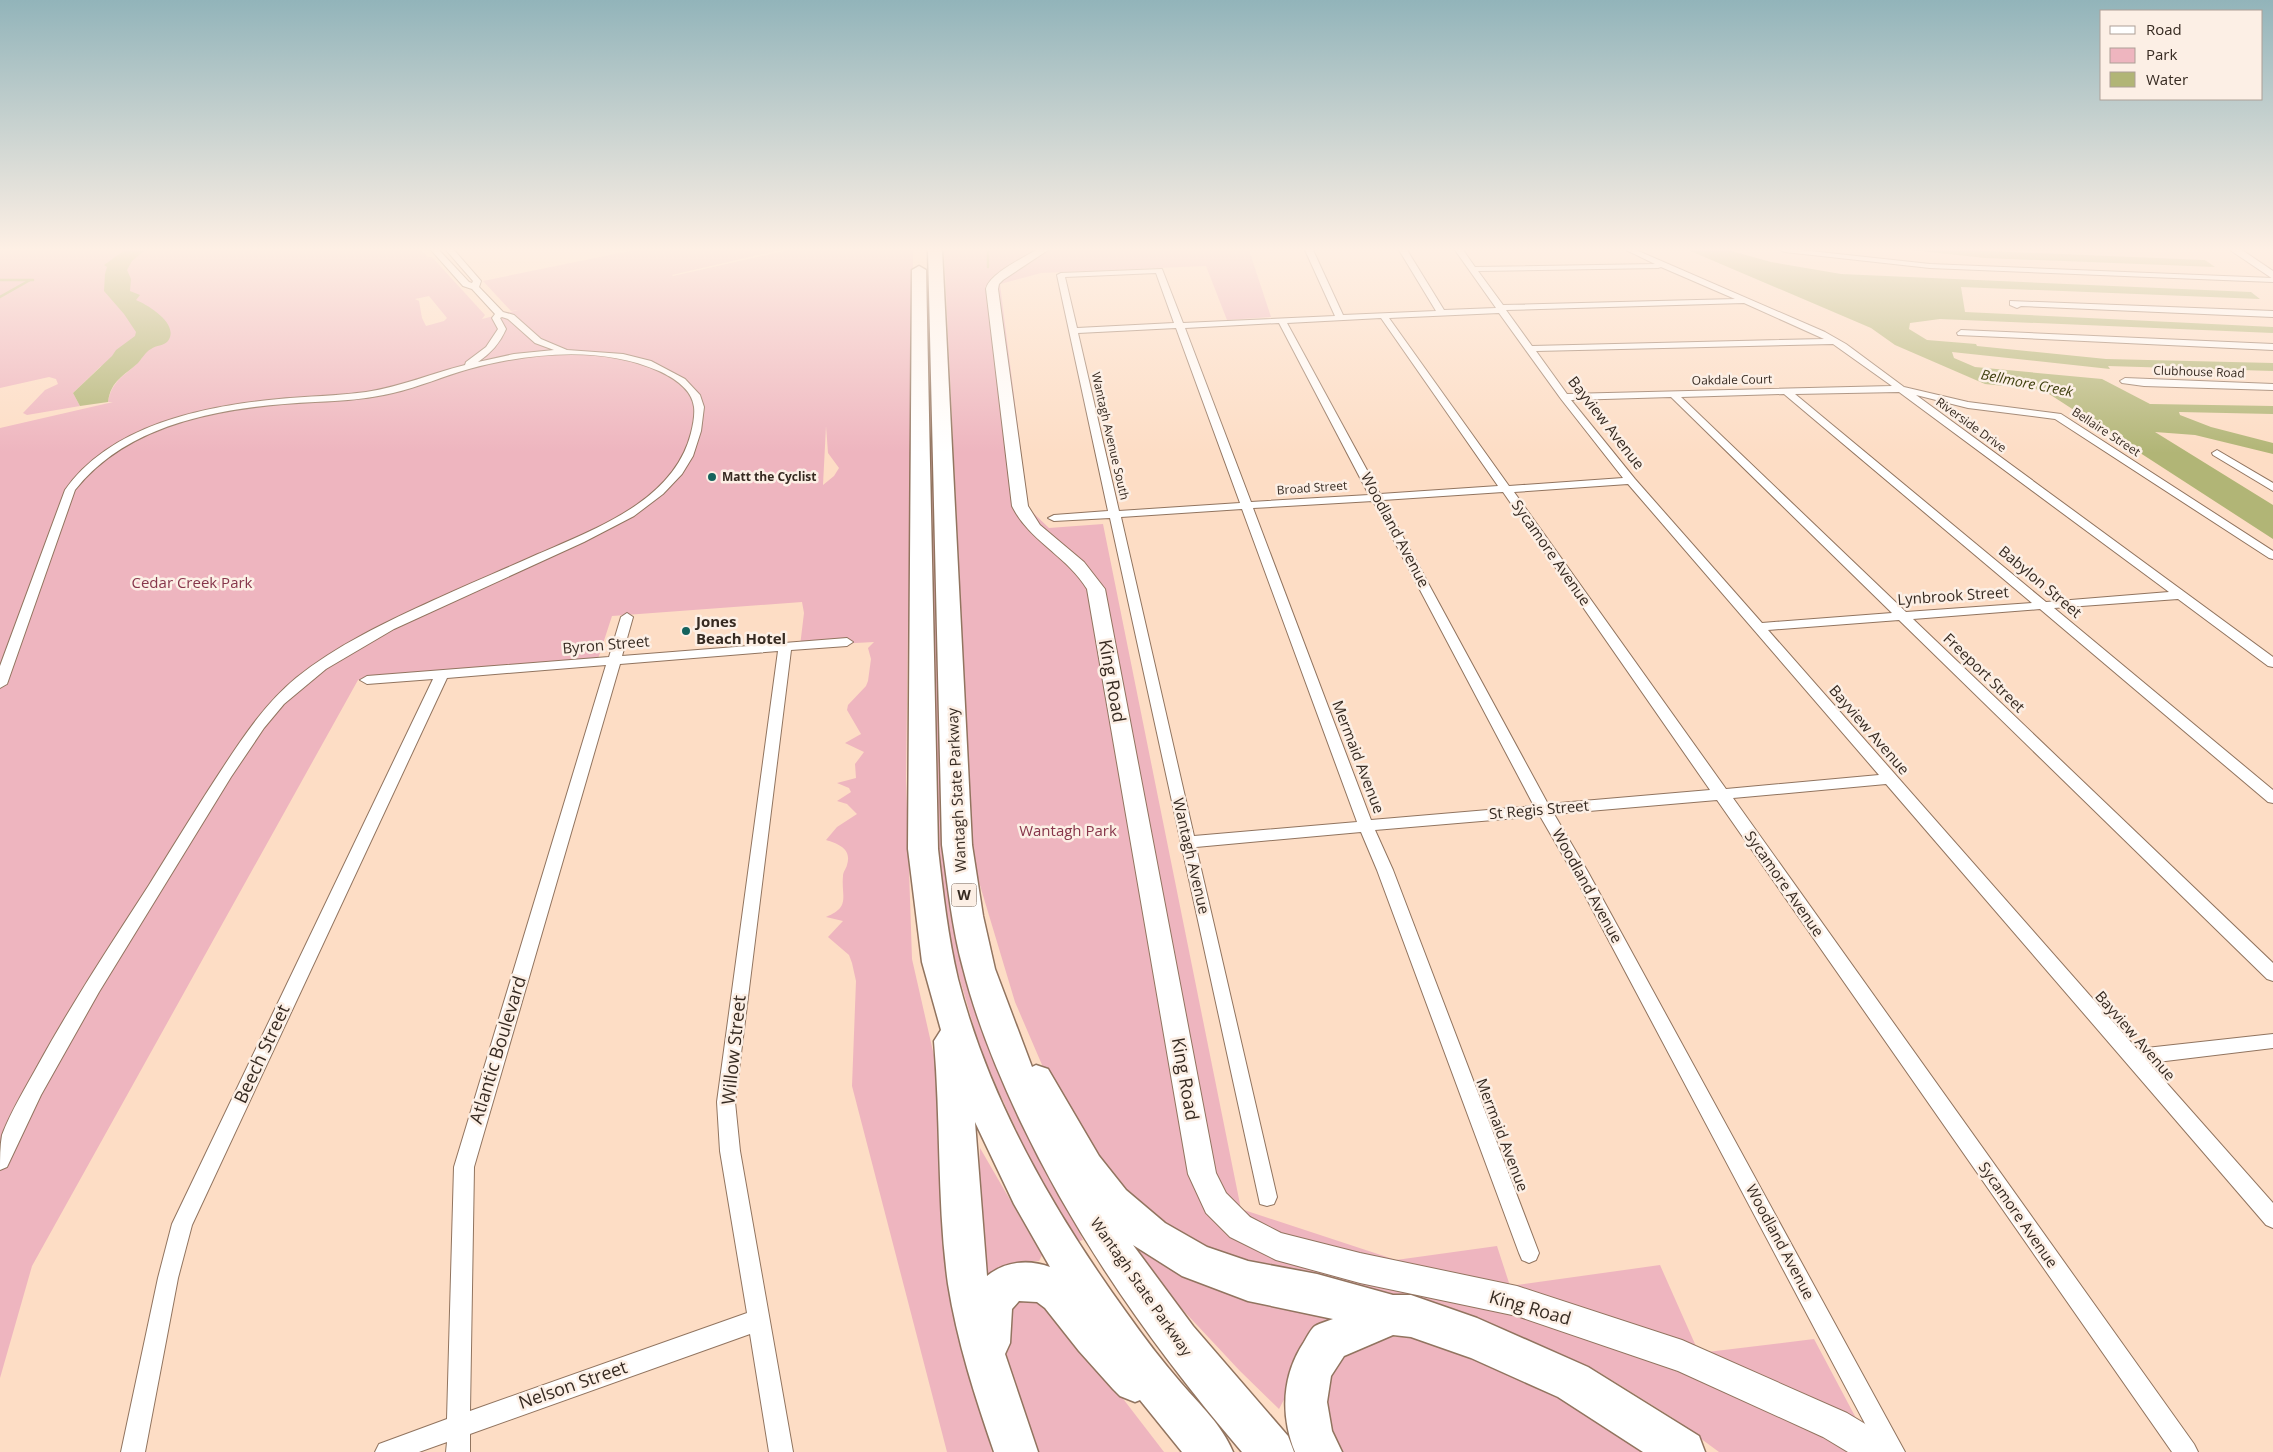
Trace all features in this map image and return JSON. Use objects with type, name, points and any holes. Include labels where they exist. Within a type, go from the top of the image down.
[{"type":"highway","name":"Wantagh State Parkway","points":[[919,318],[923,849],[932,924],[946,998],[977,1083],[1015,1167],[1071,1268],[1142,1369],[1211,1452]]},
{"type":"highway","name":"Wantagh State Parkway","points":[[938,318],[957,845],[968,918],[984,985],[1013,1066],[1050,1147],[1108,1245],[1178,1342],[1272,1452]]},
{"type":"highway","points":[[984,985],[1086,1168],[1113,1203],[1151,1236],[1196,1262],[1248,1281],[1318,1294],[1393,1315],[1411,1316],[1477,1340],[1573,1382],[1683,1452]]},
{"type":"highway","points":[[946,998],[959,1124],[965,1258],[973,1309],[989,1372],[1016,1452]]},
{"type":"highway","points":[[989,1372],[990,1320],[994,1302],[1002,1289],[1016,1282],[1032,1280],[1056,1291],[1108,1354],[1206,1452]]},
{"type":"highway","points":[[1320,1452],[1312,1440],[1305,1402],[1312,1369],[1330,1341],[1393,1315]]},
{"type":"street","points":[[462,369],[495,343],[502,329],[496,318]]},
{"type":"street","points":[[512,318],[538,341],[569,353]]},
{"type":"street","name":"King Road","points":[[995,318],[1020,506],[1027,522],[1089,575],[1096,589],[1202,1174],[1216,1203],[1240,1226],[1276,1246],[1360,1268],[1517,1301],[1682,1356],[1835,1426],[1880,1452]]},
{"type":"street","name":"Wantagh Avenue South","points":[[1071,318],[1115,514]]},
{"type":"street","name":"Mermaid Avenue","points":[[1175,318],[1529,1253]]},
{"type":"street","points":[[1074,330],[1325,318]]},
{"type":"street","name":"Sycamore Avenue","points":[[1385,318],[2186,1452]]},
{"type":"street","name":"Bayview Avenue","points":[[1507,318],[1564,397],[1631,481],[2273,1218]]},
{"type":"street","name":"Riverside Drive","points":[[1783,318],[1835,341],[2273,662]]},
{"type":"street","name":"Woodland Avenue","points":[[1281,320],[1544,810],[1580,872],[1893,1452]]},
{"type":"street","points":[[1961,333],[2273,347]]},
{"type":"street","points":[[1530,349],[1835,341]]},
{"type":"street","points":[[0,684],[70,490],[76,481],[97,461],[130,441],[202,415],[264,403],[327,400],[386,392],[462,369],[513,358],[569,353],[606,355],[644,362],[670,373],[688,386],[698,399],[700,411],[688,457],[681,468],[661,490],[646,502],[607,527],[383,629],[320,666],[285,695],[252,733],[61,1038],[22,1110],[0,1161]]},
{"type":"street","name":"Clubhouse Road","points":[[2125,381],[2273,387]]},
{"type":"street","name":"Oakdale Court","points":[[1564,397],[1902,390]]},
{"type":"street","name":"Bellaire Street","points":[[1902,390],[1968,405],[2058,416],[2273,556]]},
{"type":"street","name":"Babylon Street","points":[[1786,391],[2273,798]]},
{"type":"street","name":"Freeport Street","points":[[1673,394],[2273,974]]},
{"type":"street","points":[[2217,453],[2273,488]]},
{"type":"street","name":"Broad Street","points":[[1054,518],[1631,481]]},
{"type":"street","name":"Wantagh Avenue","points":[[1115,514],[1267,1197]]},
{"type":"street","name":"Lynbrook Street","points":[[1758,627],[2181,595]]},
{"type":"street","name":"Atlantic Boulevard","points":[[458,1452],[464,1167],[627,617]]},
{"type":"street","name":"Byron Street","points":[[367,680],[847,642]]},
{"type":"street","name":"Willow Street","points":[[781,1452],[730,1151],[726,1102],[785,647]]},
{"type":"street","name":"Beech Street","points":[[133,1452],[168,1278],[182,1224],[442,674]]},
{"type":"street","name":"St Regis Street","points":[[1188,842],[1890,779]]},
{"type":"street","points":[[2132,1057],[2273,1041]]},
{"type":"street","name":"Nelson Street","points":[[388,1452],[458,1425],[758,1320]]},
{"type":"green space","name":"Cedar Creek Park","points":[[0,318],[422,318],[426,326],[444,321],[447,318],[913,318],[912,611],[908,624],[906,780],[912,959],[940,1082],[951,1186],[947,1282],[992,1452],[947,1452],[852,1086],[856,981],[852,963],[849,955],[828,937],[843,921],[826,917],[834,913],[842,905],[843,875],[847,866],[848,855],[843,848],[826,840],[837,827],[857,814],[847,804],[837,801],[851,792],[849,788],[837,783],[856,778],[855,764],[864,752],[845,743],[861,734],[847,710],[848,705],[866,686],[868,681],[871,659],[868,648],[874,642],[800,646],[804,613],[802,602],[612,616],[597,662],[358,680],[32,1266],[0,1378],[0,428],[113,402],[108,402],[113,387],[142,358],[101,366],[73,393],[80,406],[27,415],[23,413],[45,390],[58,384],[56,379],[49,377],[0,388]],"holes":[[[826,426],[828,453],[839,468],[834,476],[823,485]]]},
{"type":"green space","points":[[928,318],[932,318],[944,776],[1026,1131],[1083,1240],[1076,1242],[1042,1186],[982,1055],[951,949],[939,855]]},
{"type":"green space","name":"Wantagh Park","points":[[947,318],[1004,318],[1028,508],[1049,528],[1103,524],[1241,1209],[1396,1260],[1497,1246],[1510,1286],[1660,1265],[1699,1353],[1814,1339],[1874,1452],[1719,1452],[1673,1418],[1594,1369],[1519,1337],[1451,1314],[1222,1262],[1111,1191],[1055,1095],[1015,1002],[976,872],[972,842]]},
{"type":"green space","name":"Wantagh Park","points":[[1226,318],[1260,318],[1227,320]]},
{"type":"green space","points":[[980,1148],[1042,1255],[1039,1261],[1028,1261],[980,1279],[976,1240]]},
{"type":"green space","points":[[1113,1216],[1356,1315],[1288,1392],[1279,1409],[1240,1371],[1165,1291]]},
{"type":"green space","points":[[1041,1292],[1164,1452],[1035,1452],[998,1335],[1009,1298]]},
{"type":"green space","points":[[1376,1337],[1413,1337],[1480,1355],[1658,1452],[1331,1452],[1320,1383],[1333,1357]]},
{"type":"water","points":[[127,318],[162,318],[170,328],[171,335],[166,343],[149,350],[138,363],[115,383],[108,402],[80,406],[73,393],[116,350],[135,336],[136,332]]},
{"type":"water","name":"Bellmore Creek","points":[[1847,318],[2083,318],[2273,327],[2273,333],[1940,319],[1910,323],[1909,329],[1927,340],[2106,359],[2273,363],[2273,371],[2108,366],[2110,369],[1952,352],[1954,358],[1975,367],[2102,379],[2150,404],[2273,406],[2273,414],[2179,412],[2180,415],[2211,427],[2273,443],[2273,454],[2195,435],[2155,432],[2273,505],[2273,539],[2043,390],[1985,384],[1895,345],[1871,328]]},
{"type":"place","name":"Matt the Cyclist","points":[[712,477]]},
{"type":"place","name":"Jones Beach Hotel","points":[[686,631]]}]
